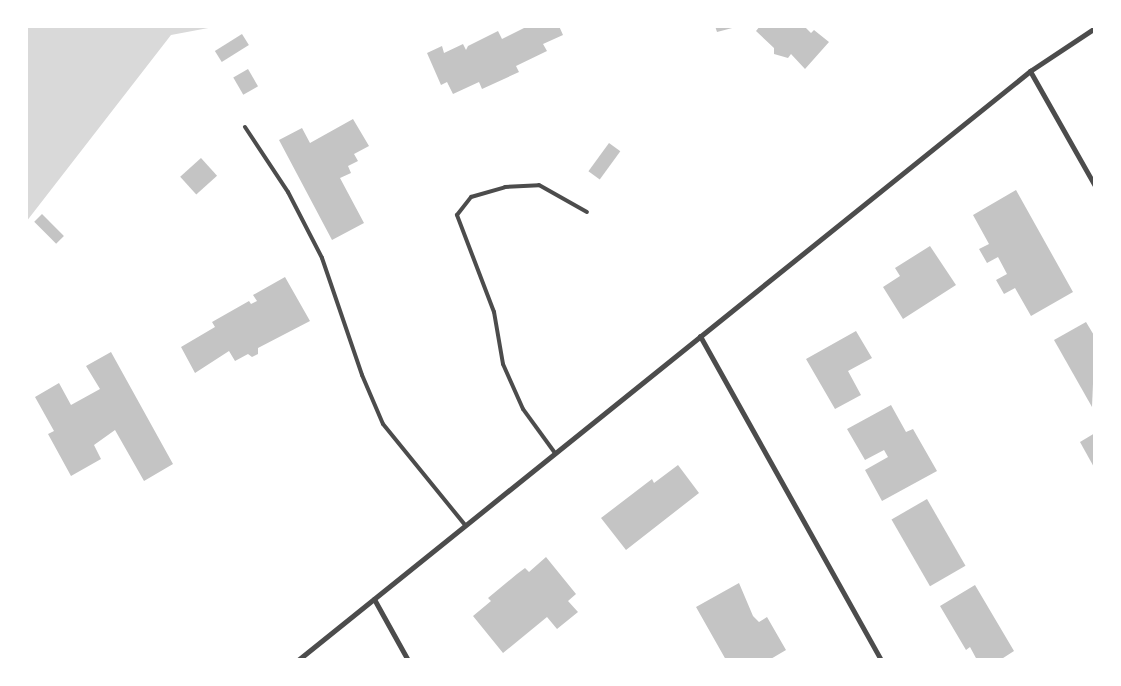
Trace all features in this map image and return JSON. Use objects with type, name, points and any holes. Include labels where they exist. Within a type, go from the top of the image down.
[{"type":"street","points":[[298,660],[1030,71],[1095,28]]},
{"type":"street","points":[[1030,71],[1095,186]]},
{"type":"street","points":[[700,336],[881,660]]},
{"type":"street","points":[[374,599],[408,660]]},
{"type":"lane","points":[[245,127],[288,192],[322,258],[362,375],[383,424],[465,524]]},
{"type":"lane","points":[[555,453],[523,409],[503,364],[494,312],[457,216],[471,197],[505,187],[539,185],[586,212]]},
{"type":"shaded area","points":[[26,26],[219,26],[171,35],[26,222]]},
{"type":"building","points":[[528,26],[559,26],[563,35],[543,44],[547,51],[516,66],[519,72],[482,89],[479,82],[453,94],[447,82],[441,85],[427,53],[442,46],[444,53],[463,44],[466,50],[468,46],[498,31],[502,39]]},
{"type":"building","points":[[715,26],[736,26],[736,27],[717,32]]},
{"type":"building","points":[[760,26],[804,26],[811,33],[814,30],[829,42],[805,69],[791,54],[788,58],[774,54],[774,48],[756,31]]},
{"type":"building","points":[[242,34],[249,45],[222,62],[215,51]]},
{"type":"building","points":[[248,69],[258,86],[243,95],[233,78]]},
{"type":"building","points":[[353,119],[369,146],[354,154],[358,161],[348,166],[351,173],[340,178],[364,223],[332,240],[279,140],[302,128],[310,143]]},
{"type":"building","points":[[609,143],[620,151],[600,180],[588,171]]},
{"type":"building","points":[[201,158],[217,176],[196,195],[180,177]]},
{"type":"building","points":[[1016,190],[1073,292],[1031,316],[1015,288],[1004,294],[996,280],[1007,274],[998,257],[987,263],[979,249],[989,244],[973,215]]},
{"type":"building","points":[[42,214],[64,236],[56,244],[34,222]]},
{"type":"building","points":[[930,246],[956,285],[903,319],[883,287],[900,276],[895,268]]},
{"type":"building","points":[[285,277],[310,321],[258,348],[258,354],[252,357],[248,354],[235,361],[229,351],[195,373],[181,347],[215,327],[212,322],[249,301],[251,304],[257,301],[253,295]]},
{"type":"building","points":[[1086,322],[1095,337],[1092,407],[1054,340]]},
{"type":"building","points":[[856,331],[872,358],[848,371],[861,395],[835,409],[806,359]]},
{"type":"building","points":[[111,352],[173,464],[144,481],[115,430],[94,445],[101,459],[71,476],[48,434],[54,431],[35,397],[59,383],[71,405],[100,389],[86,366]]},
{"type":"building","points":[[891,405],[906,432],[913,429],[937,471],[882,501],[865,470],[888,457],[884,450],[865,460],[847,429]]},
{"type":"building","points":[[1095,433],[1095,469],[1080,442]]},
{"type":"building","points":[[678,465],[699,493],[626,550],[601,518],[652,479],[654,483]]},
{"type":"building","points":[[927,499],[966,566],[930,586],[891,520]]},
{"type":"building","points":[[546,557],[576,594],[568,601],[578,612],[557,629],[547,617],[503,653],[473,616],[491,601],[488,598],[517,574],[525,568],[529,572]]},
{"type":"building","points":[[739,583],[753,616],[759,622],[767,617],[786,650],[769,660],[726,660],[696,607]]},
{"type":"building","points":[[975,585],[1014,651],[1000,660],[977,660],[970,647],[966,650],[940,606]]}]
